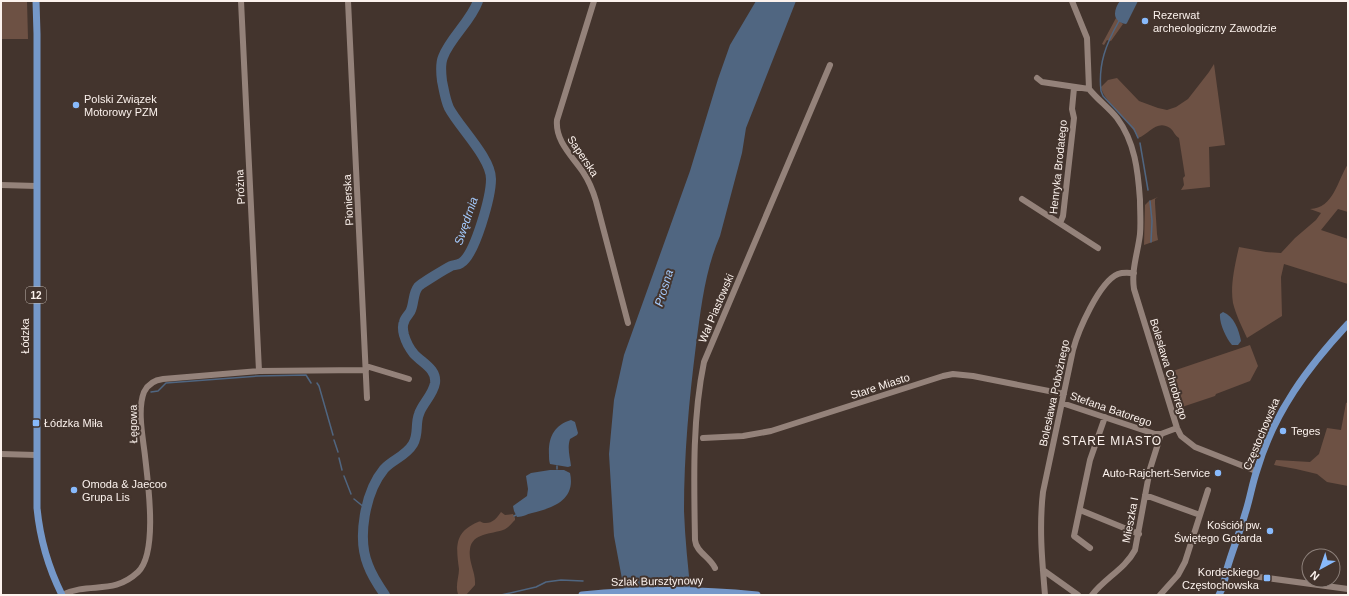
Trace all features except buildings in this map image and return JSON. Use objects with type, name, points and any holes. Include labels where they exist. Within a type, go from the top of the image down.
[{"type":"main road","name":"Łódzka","points":[[36,1],[37,508],[40,535],[46,558],[62,595]]},
{"type":"main road","name":"Częstochowska","points":[[1219,595],[1226,580],[1227,570],[1245,515],[1256,471],[1276,422],[1292,392],[1324,350],[1348,324]]},
{"type":"main road","name":"Szlak Bursztynowy","points":[[582,595],[655,590],[757,595]]},
{"type":"street","name":"Próżna","points":[[241,1],[259,371]]},
{"type":"street","name":"Pionierska","points":[[348,1],[368,398]]},
{"type":"street","name":"Saperska","points":[[594,1],[556,120],[556,128],[560,141],[591,186],[628,323]]},
{"type":"street","points":[[1072,1],[1087,38],[1089,89],[1117,118],[1125,130],[1136,162],[1139,178],[1141,223],[1134,272]]},
{"type":"street","name":"Wał Piastowski","points":[[715,568],[710,560],[697,548],[695,540],[694,478],[696,426],[704,362],[830,65]]},
{"type":"street","points":[[1037,78],[1042,82],[1074,88],[1089,89]]},
{"type":"street","name":"Henryka Brodatego","points":[[1060,224],[1063,216],[1074,118],[1072,109],[1074,88]]},
{"type":"street","points":[[1,185],[37,186]]},
{"type":"street","name":"Henryka Brodatego","points":[[1022,199],[1098,248]]},
{"type":"street","name":"Bolesława Pobożnego","points":[[1045,595],[1040,525],[1043,492],[1075,342],[1085,317],[1107,283],[1117,275],[1134,272]]},
{"type":"street","name":"Bolesława Chrobrego","points":[[1134,272],[1134,289],[1177,428],[1181,436],[1195,447],[1256,471]]},
{"type":"street","name":"Łęgowa","points":[[62,595],[78,589],[107,589],[117,586],[130,580],[138,573],[146,560],[150,542],[150,519],[142,434],[142,412],[145,391],[154,381],[259,371],[366,368],[409,379]]},
{"type":"street","name":"Stare Miasto","points":[[703,438],[743,436],[771,431],[953,374],[974,376],[1064,394]]},
{"type":"street","name":"Stefana Batorego","points":[[1062,403],[1155,434],[1161,434],[1177,428]]},
{"type":"street","points":[[1090,548],[1074,536],[1090,460],[1105,417]]},
{"type":"street","name":"Mieszka I","points":[[1092,595],[1098,587],[1128,561],[1135,550],[1152,459],[1161,434]]},
{"type":"street","points":[[1,454],[36,455]]},
{"type":"street","points":[[1160,595],[1178,575],[1185,562],[1208,490]]},
{"type":"street","points":[[1145,495],[1200,515]]},
{"type":"street","points":[[1080,510],[1139,534]]},
{"type":"street","points":[[1043,570],[1078,595]]},
{"type":"street","points":[[1227,570],[1260,577],[1348,589]]},
{"type":"shaded area","points":[[1,1],[27,1],[28,39],[1,39]]},
{"type":"shaded area","points":[[1116,18],[1123,24],[1111,41],[1107,40],[1104,45],[1102,44]]},
{"type":"shaded area","points":[[1214,64],[1225,145],[1209,147],[1210,187],[1181,190],[1184,185],[1183,178],[1185,176],[1179,138],[1170,128],[1161,125],[1153,128],[1138,138],[1135,132],[1106,98],[1101,87],[1108,80],[1117,78],[1139,101],[1167,110],[1176,107],[1188,99]]},
{"type":"shaded area","points":[[1348,164],[1348,212],[1338,209],[1321,230],[1348,239],[1348,284],[1284,264],[1281,277],[1282,316],[1247,338],[1239,321],[1232,296],[1233,275],[1239,247],[1281,253],[1295,238],[1316,220],[1321,213],[1310,209],[1325,204],[1330,199]]},
{"type":"shaded area","points":[[1158,197],[1155,199],[1155,203],[1158,240],[1144,245],[1145,205],[1149,201]]},
{"type":"shaded area","points":[[1250,345],[1258,366],[1250,381],[1216,394],[1215,396],[1176,409],[1164,374]]},
{"type":"shaded area","points":[[1348,402],[1348,486],[1327,482],[1317,474],[1274,465],[1276,460],[1310,462],[1319,454],[1327,428],[1341,430],[1346,403]]},
{"type":"shaded area","points":[[501,512],[505,515],[513,514],[515,520],[505,529],[483,535],[474,540],[470,549],[470,554],[475,585],[466,595],[458,594],[457,585],[459,569],[457,547],[461,535],[464,530],[478,522],[492,522]]},
{"type":"water","name":"Prosna","points":[[756,1],[796,1],[746,128],[742,153],[704,289],[691,386],[685,469],[684,522],[691,595],[625,595],[614,536],[609,454],[614,400],[624,355],[690,171],[730,45]]},
{"type":"water","points":[[1120,1],[1138,1],[1126,24],[1118,21],[1115,15],[1116,8]]},
{"type":"water","points":[[1223,312],[1233,320],[1239,332],[1241,341],[1238,345],[1232,345],[1223,330],[1220,314]]},
{"type":"water","points":[[571,420],[575,422],[578,433],[570,439],[569,442],[571,466],[568,467],[550,464],[549,449],[553,433],[560,425]]},
{"type":"water","points":[[550,470],[564,470],[570,473],[570,490],[566,496],[555,505],[548,508],[517,517],[513,506],[527,496],[528,489],[526,476],[531,473]]},
{"type":"waterway","name":"Swędrnia","points":[[385,595],[371,573],[365,554],[363,529],[368,502],[377,479],[384,469],[407,452],[413,444],[416,436],[419,414],[432,392],[435,383],[434,374],[414,354],[408,345],[403,324],[412,307],[415,292],[418,287],[449,267],[461,263],[472,249],[485,211],[490,187],[490,171],[486,162],[454,116],[446,101],[441,72],[442,60],[446,50],[471,16],[478,1]]},
{"type":"waterway","points":[[1119,21],[1104,54],[1100,81],[1101,91],[1103,96],[1134,129],[1138,138]]},
{"type":"waterway","points":[[1140,143],[1148,190]]},
{"type":"waterway","points":[[1150,201],[1152,221],[1151,242]]},
{"type":"waterway","points":[[151,392],[158,391],[166,383],[258,376],[306,375],[311,383]]},
{"type":"waterway","points":[[317,383],[333,435]]},
{"type":"waterway","points":[[334,440],[338,452]]},
{"type":"waterway","points":[[339,458],[342,470]]},
{"type":"waterway","points":[[344,476],[351,494]]},
{"type":"waterway","points":[[354,499],[365,508]]},
{"type":"waterway","points":[[501,595],[536,587],[546,582],[561,580],[583,581]]},
{"type":"place","name":"Rezerwat archeologiczny Zawodzie","points":[[1145,21]]},
{"type":"place","name":"Polski Związek Motorowy PZM","points":[[76,105]]},
{"type":"place","name":"Łódzka Miła","points":[[36,423]]},
{"type":"place","name":"Teges","points":[[1283,431]]},
{"type":"place","name":"Auto-Rajchert-Service","points":[[1218,473]]},
{"type":"place","name":"Omoda & Jaecoo Grupa Lis","points":[[74,490]]},
{"type":"place","name":"Kościół pw. Świętego Gotarda","points":[[1270,531]]},
{"type":"place","name":"Kordeckiego Częstochowska","points":[[1267,578]]},
{"type":"district","name":"STARE MIASTO","points":[[1112,441]]}]
